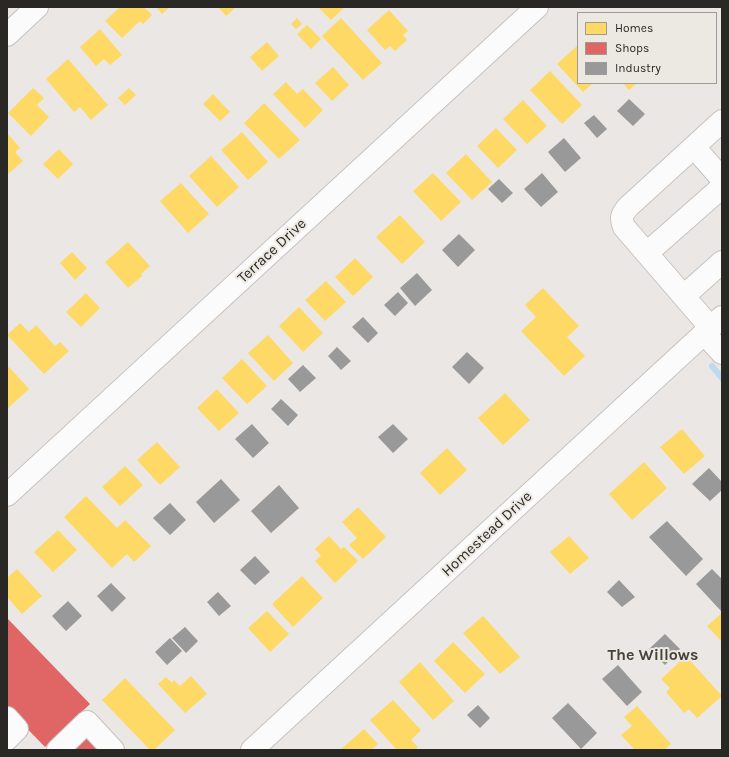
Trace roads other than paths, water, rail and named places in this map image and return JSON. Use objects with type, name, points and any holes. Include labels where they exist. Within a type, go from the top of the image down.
[{"type":"street","points":[[7,35],[37,7]]},
{"type":"street","name":"Terrace Drive","points":[[7,495],[538,7]]},
{"type":"street","points":[[722,121],[628,207],[622,214],[621,221],[624,227],[712,326],[722,353]]},
{"type":"street","points":[[694,147],[722,179]]},
{"type":"street","points":[[647,253],[722,187]]},
{"type":"street","points":[[684,296],[722,262]]},
{"type":"street","name":"Homestead Drive","points":[[252,750],[712,326]]},
{"type":"street","points":[[7,718],[18,729],[7,739]]},
{"type":"street","points":[[58,750],[87,722],[114,750]]},
{"type":"waterway","points":[[712,366],[722,378]]},
{"type":"district","name":"The Willows","points":[[653,655]]}]
